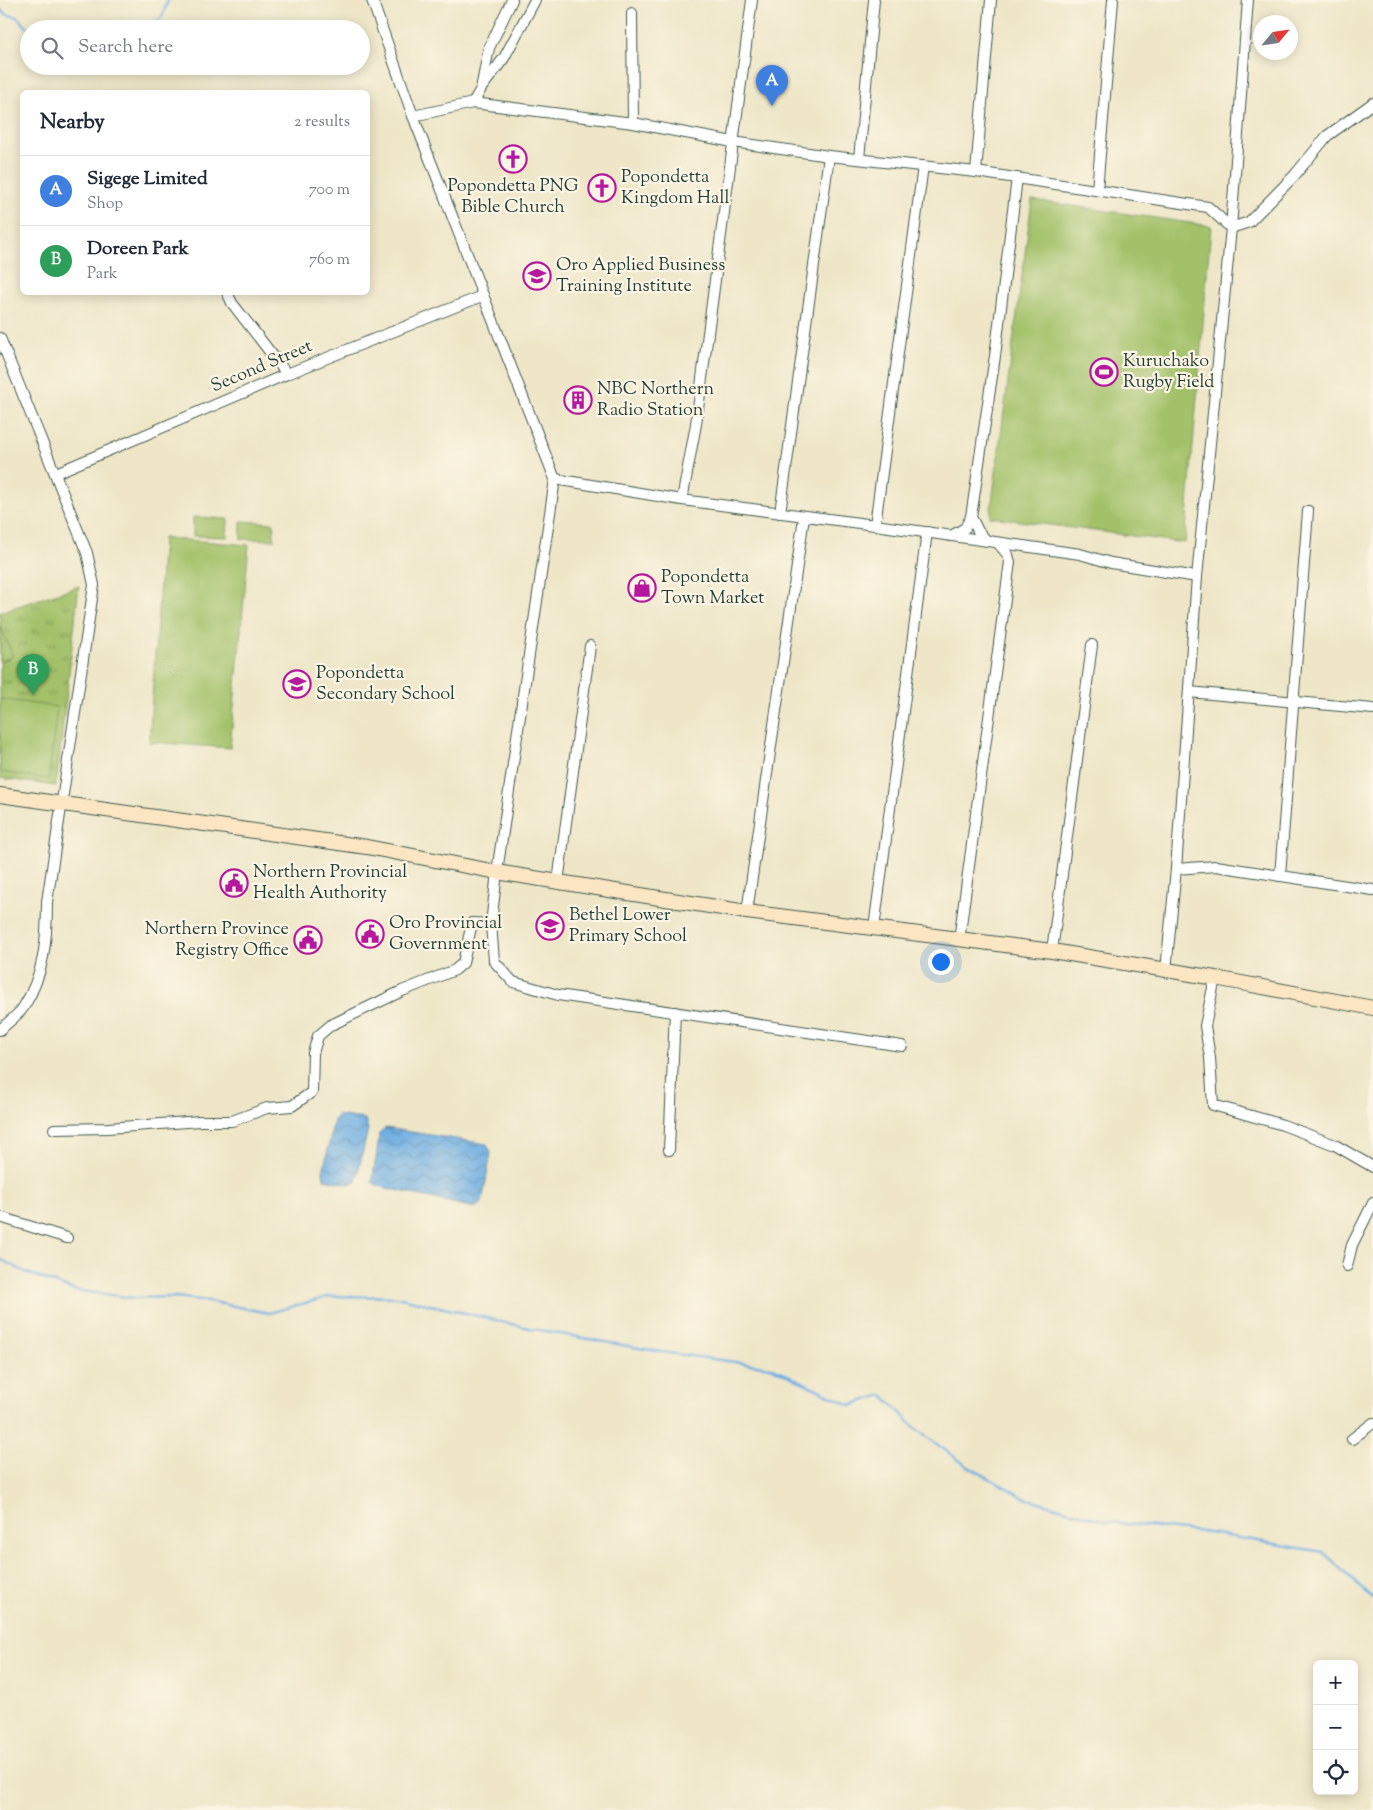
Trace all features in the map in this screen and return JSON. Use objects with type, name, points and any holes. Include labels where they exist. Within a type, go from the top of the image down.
[{"type":"main road","points":[[0,795],[367,847],[497,872],[746,912],[1052,951],[1214,978],[1373,1008]]},
{"type":"street","points":[[372,0],[413,116],[555,479],[497,872],[491,924],[494,961],[513,982],[558,995],[902,1046]]},
{"type":"street","points":[[482,87],[489,48],[512,0]]},
{"type":"street","points":[[473,103],[482,87],[504,58],[534,0]]},
{"type":"street","points":[[682,500],[696,424],[752,0]]},
{"type":"street","points":[[859,160],[874,0]]},
{"type":"street","points":[[976,172],[991,0]]},
{"type":"street","points":[[1097,190],[1113,0]]},
{"type":"street","points":[[1166,970],[1248,0]]},
{"type":"street","points":[[632,13],[633,124]]},
{"type":"street","points":[[1230,228],[1250,222],[1294,176],[1327,136],[1373,102]]},
{"type":"street","points":[[413,116],[473,103],[633,124],[733,142],[829,156],[976,172],[1208,207],[1230,228]]},
{"type":"street","points":[[780,514],[829,156]]},
{"type":"street","points":[[875,525],[923,166]]},
{"type":"street","points":[[951,536],[965,528],[971,517],[995,356],[1017,178]]},
{"type":"street","points":[[228,295],[232,303],[287,374]]},
{"type":"street","name":"Second Street","points":[[56,473],[287,374],[482,296]]},
{"type":"street","points":[[0,338],[87,553],[94,584],[47,902],[47,939],[38,979],[22,1009],[0,1030]]},
{"type":"street","points":[[555,479],[780,514],[875,525],[1080,554],[1111,562],[1198,577]]},
{"type":"street","points":[[1280,876],[1308,511]]},
{"type":"street","points":[[746,912],[804,517]]},
{"type":"street","points":[[971,517],[975,527],[987,541]]},
{"type":"street","points":[[874,928],[927,532]]},
{"type":"street","points":[[959,940],[1010,562],[1008,555],[998,543]]},
{"type":"street","points":[[1010,562],[1026,546]]},
{"type":"street","points":[[1052,951],[1092,645]]},
{"type":"street","points":[[558,882],[590,646]]},
{"type":"street","points":[[1189,692],[1373,709]]},
{"type":"street","points":[[1176,868],[1216,866],[1373,890]]},
{"type":"street","points":[[54,1129],[232,1121],[266,1108],[292,1106],[312,1092],[312,1053],[318,1036],[330,1025],[402,991],[455,970],[463,963],[472,924],[491,924]]},
{"type":"street","points":[[1214,978],[1205,1026],[1210,1058],[1213,1105],[1283,1125],[1335,1145],[1373,1167]]},
{"type":"street","points":[[669,1150],[675,1012]]},
{"type":"street","points":[[1347,1266],[1352,1245],[1373,1203]]},
{"type":"street","points":[[0,1217],[67,1238]]},
{"type":"street","points":[[1352,1439],[1373,1423]]},
{"type":"green space","name":"Kuruchako Rugby Field","points":[[1032,200],[1211,226],[1185,543],[990,517]]},
{"type":"green space","points":[[193,517],[228,519],[227,537],[193,536]]},
{"type":"green space","points":[[241,521],[274,523],[274,540],[241,539]]},
{"type":"green space","points":[[163,538],[249,545],[230,748],[149,742]]},
{"type":"green space","points":[[79,586],[56,786],[0,778],[0,612]]},
{"type":"green space","points":[[0,626],[13,656],[0,662]]},
{"type":"green space","points":[[0,699],[57,707],[49,779],[0,772]]},
{"type":"water","points":[[337,1115],[365,1119],[368,1129],[356,1182],[349,1184],[324,1179],[323,1172],[334,1120]]},
{"type":"water","points":[[386,1128],[487,1144],[491,1153],[482,1203],[474,1208],[378,1186],[372,1182],[380,1132]]},
{"type":"waterway","points":[[158,20],[162,17],[168,0]]},
{"type":"waterway","points":[[0,9],[5,14],[17,17],[20,20]]},
{"type":"waterway","points":[[0,1259],[25,1272],[73,1290],[134,1298],[175,1297],[208,1301],[269,1313],[331,1296],[397,1297],[533,1329],[661,1352],[771,1367],[850,1405],[883,1395],[916,1429],[967,1466],[1025,1498],[1109,1522],[1203,1532],[1323,1552],[1373,1598]]},
{"type":"place","name":"Sigege Limited","points":[[772,106]]},
{"type":"place","name":"Popondetta PNG Bible Church","points":[[513,159]]},
{"type":"place","name":"Popondetta Kingdom Hall","points":[[602,188]]},
{"type":"place","name":"Oro Applied Business Training Institute","points":[[537,276]]},
{"type":"place","name":"Kuruchako Rugby Field","points":[[1104,372]]},
{"type":"place","name":"NBC Northern Radio Station","points":[[578,400]]},
{"type":"place","name":"Popondetta Town Market","points":[[642,588]]},
{"type":"place","name":"Popondetta Secondary School","points":[[297,684]]},
{"type":"place","name":"Doreen Park","points":[[33,695]]},
{"type":"place","name":"Northern Provincial Health Authority","points":[[234,883]]},
{"type":"place","name":"Bethel Lower Primary School","points":[[550,926]]},
{"type":"place","name":"Oro Provincial Government","points":[[370,934]]},
{"type":"place","name":"Northern Province Registry Office","points":[[308,940]]}]
